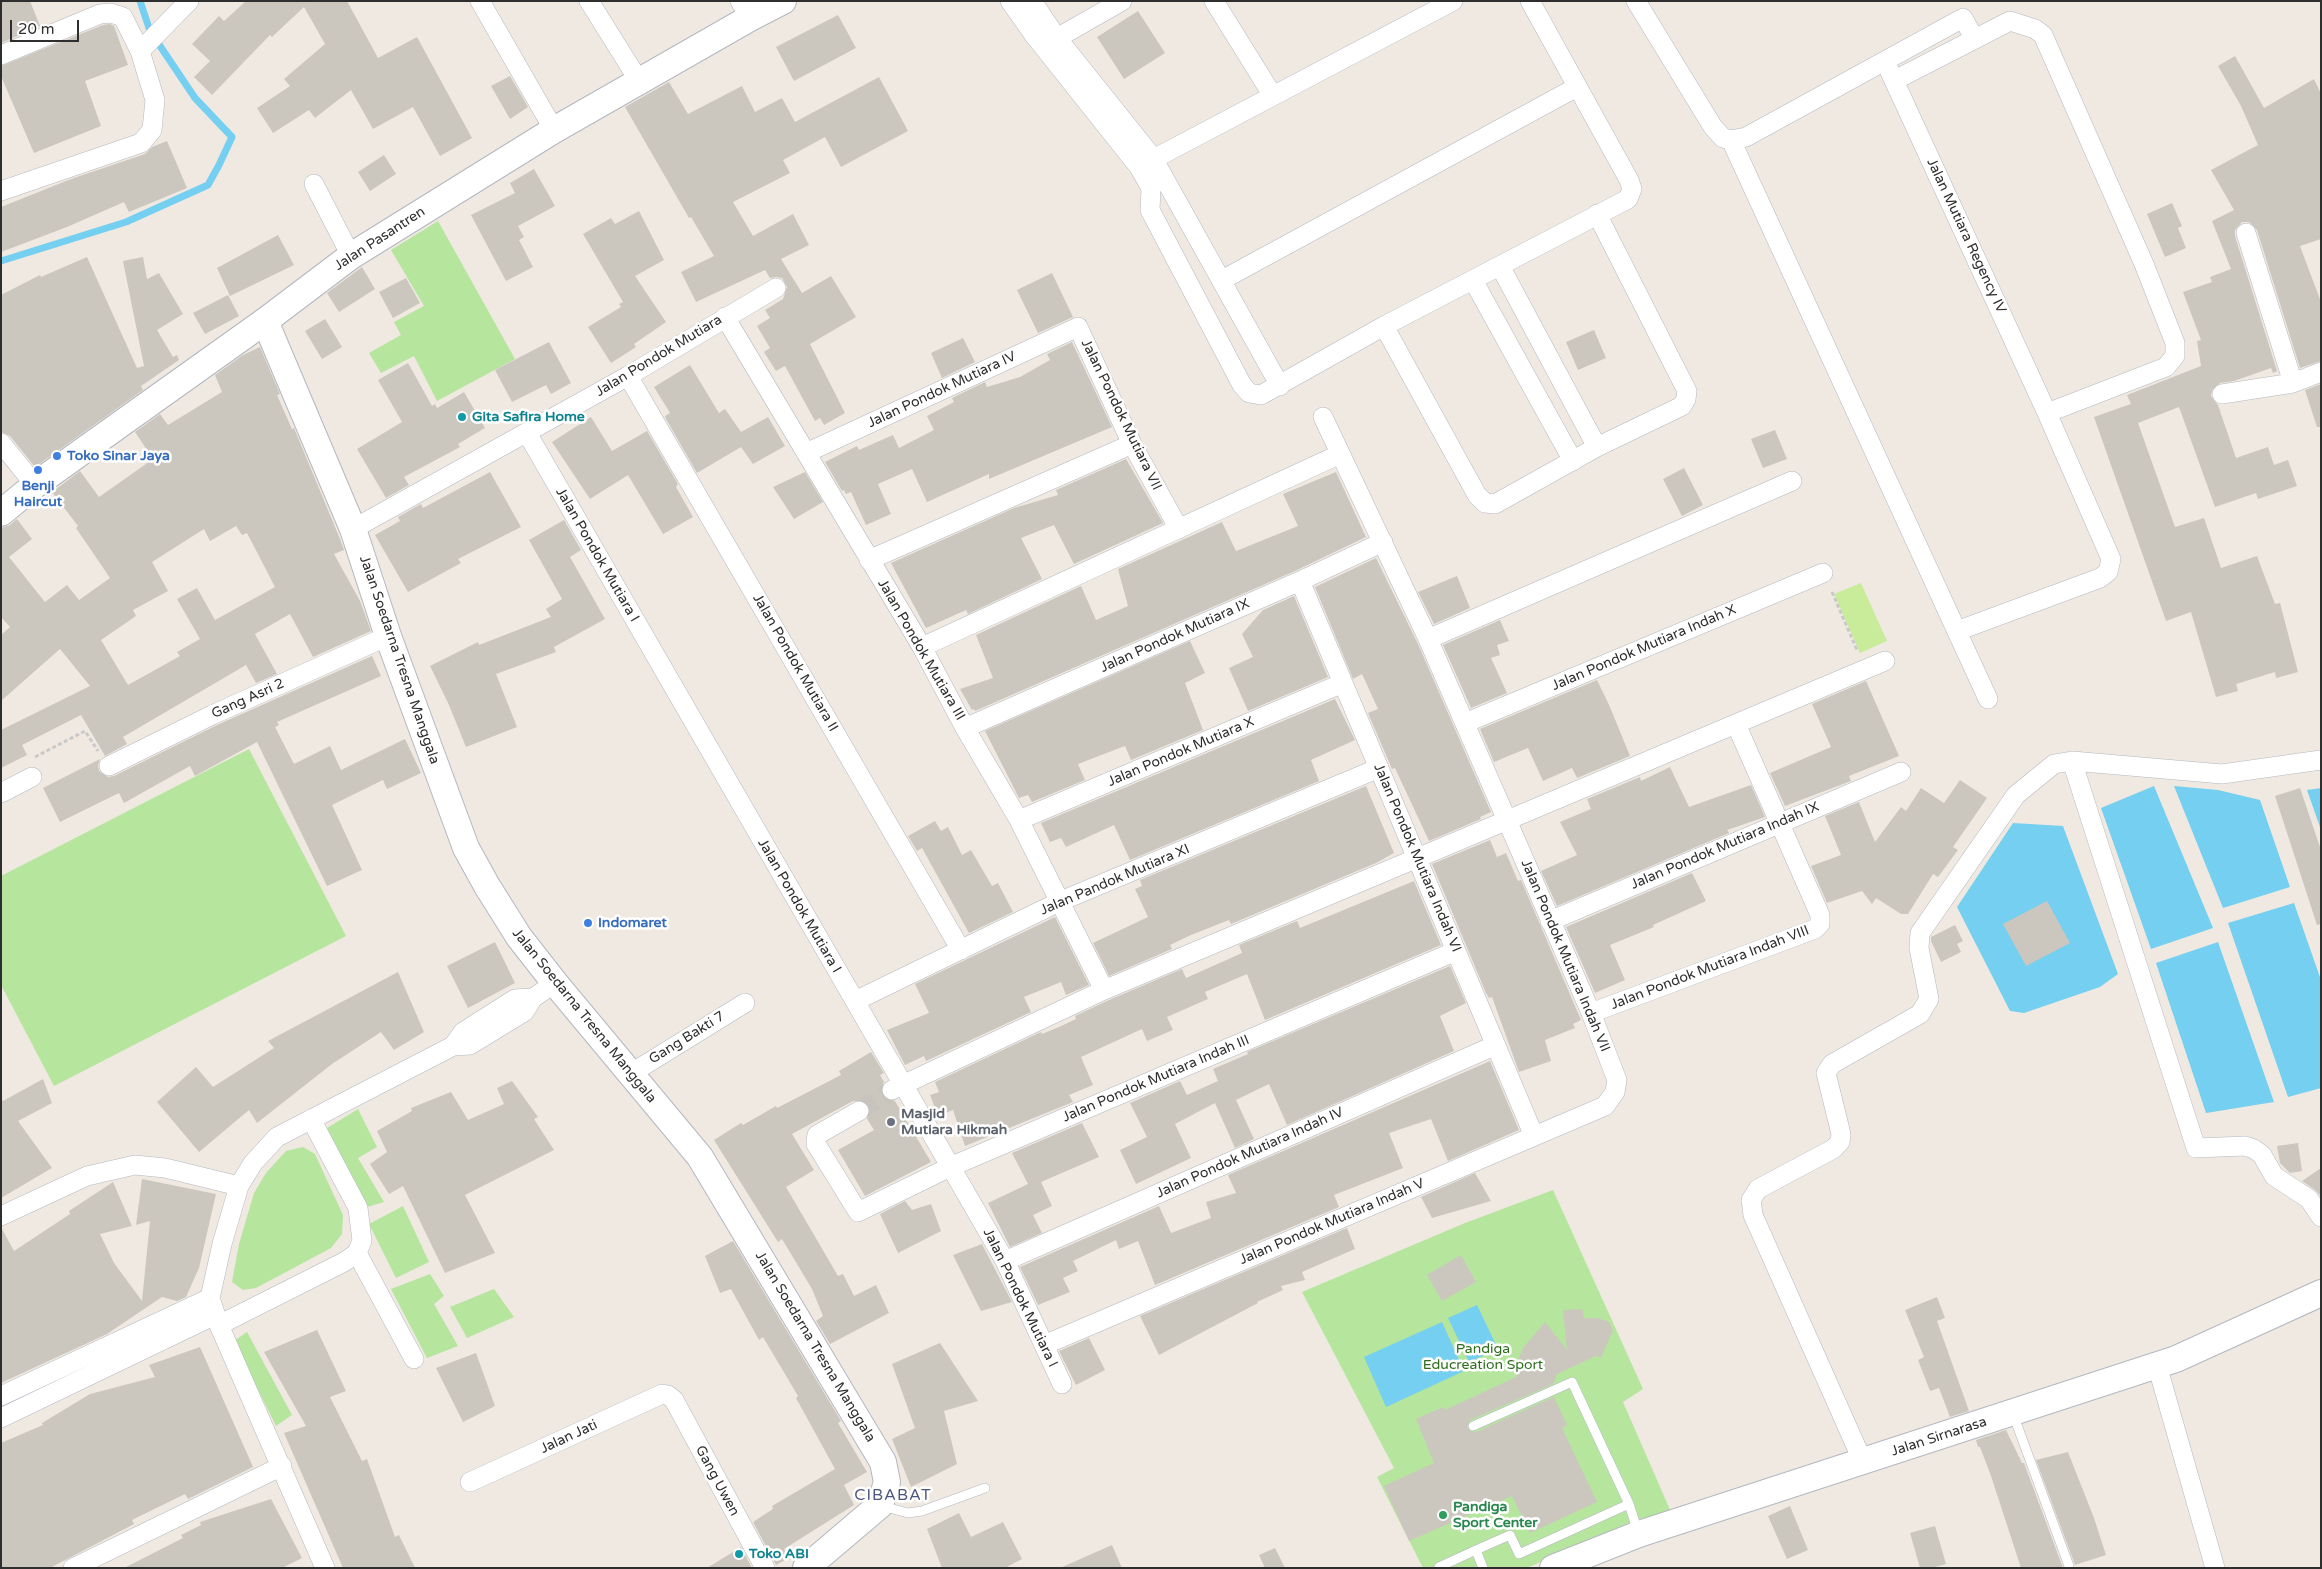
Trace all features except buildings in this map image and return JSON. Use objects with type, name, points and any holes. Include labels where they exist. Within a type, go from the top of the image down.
[{"type":"main road","name":"Jalan Pasantren","points":[[1,513],[34,485],[265,321],[351,256],[554,130],[644,78],[745,10],[782,1]]},
{"type":"main road","name":"Jalan Soedarna Tresna Manggala","points":[[265,321],[353,530],[388,636],[466,848],[486,886],[519,937],[700,1157],[883,1462],[887,1482],[880,1505]]},
{"type":"main road","name":"Jalan Sirnarasa","points":[[1553,1568],[1594,1560],[1639,1534],[2013,1414],[2176,1359],[2321,1293]]},
{"type":"main road","points":[[806,1568],[880,1505]]},
{"type":"street","points":[[140,51],[189,1]]},
{"type":"street","points":[[480,1],[554,130]]},
{"type":"street","points":[[589,1],[644,78]]},
{"type":"street","points":[[601,1],[644,78]]},
{"type":"street","points":[[1010,1],[1047,33],[1146,163],[1222,280],[1280,386]]},
{"type":"street","points":[[1032,1],[1047,33]]},
{"type":"street","points":[[1047,33],[1122,1]]},
{"type":"street","points":[[1214,1],[1273,96]]},
{"type":"street","points":[[1146,163],[1453,1]]},
{"type":"street","points":[[1146,163],[1150,188],[1150,210],[1242,385],[1250,394],[1260,395],[1280,386],[1384,326],[1628,199],[1632,189],[1629,180],[1530,1]]},
{"type":"street","points":[[1636,1],[1713,127],[1723,138],[1731,140],[1746,137],[1963,18],[1974,38]]},
{"type":"street","points":[[1,55],[100,14],[111,13],[123,17],[140,51],[155,100],[152,130],[141,143],[1,191]]},
{"type":"street","points":[[1895,80],[2010,21],[2043,35],[2144,264],[2175,343],[2175,356],[2166,367],[2047,413]]},
{"type":"street","name":"Jalan Mutiara Regency IV","points":[[1884,60],[1895,80],[2047,413],[2111,559],[2108,572],[2100,578],[1957,631]]},
{"type":"street","points":[[1222,280],[1577,87]]},
{"type":"street","points":[[1731,140],[1988,699]]},
{"type":"street","points":[[314,184],[351,256]]},
{"type":"street","points":[[1384,326],[1477,495],[1485,503],[1495,504],[1597,447],[1682,406],[1686,399],[1686,391],[1597,214]]},
{"type":"street","points":[[2246,233],[2293,384]]},
{"type":"street","points":[[1500,266],[1597,447]]},
{"type":"street","points":[[1472,280],[1573,461]]},
{"type":"street","name":"Jalan Pondok Mutiara","points":[[353,530],[628,376],[776,288]]},
{"type":"street","name":"Jalan Pondok Mutiara III","points":[[725,317],[922,647],[965,728],[1019,820],[1104,990]]},
{"type":"street","name":"Jalan Pondok Mutiara IV","points":[[806,453],[1078,327]]},
{"type":"street","name":"Jalan Pondok Mutiara VII","points":[[1078,327],[1132,444],[1179,529]]},
{"type":"street","points":[[2222,394],[2293,384],[2321,372]]},
{"type":"street","name":"Jalan Pondok Mutiara II","points":[[628,376],[961,950]]},
{"type":"street","name":"Jalan Pondok Mutiara Indah VII","points":[[1323,417],[1428,639],[1550,921],[1592,1013],[1617,1080],[1614,1092]]},
{"type":"street","name":"Jalan Pondok Mutiara I","points":[[527,433],[855,1001],[897,1088],[950,1167],[1005,1261],[1062,1384]]},
{"type":"street","points":[[1,443],[34,485]]},
{"type":"street","points":[[870,560],[1132,444]]},
{"type":"street","points":[[922,647],[1340,454]]},
{"type":"street","points":[[1428,639],[1792,480]]},
{"type":"street","name":"Jalan Pondok Mutiara IX","points":[[965,728],[1383,542]]},
{"type":"street","name":"Jalan Pondok Mutiara Indah X","points":[[1465,723],[1823,573]]},
{"type":"street","name":"Jalan Pondok Mutiara Indah VI","points":[[1300,580],[1534,1136]]},
{"type":"street","name":"Gang Asri 2","points":[[109,766],[212,714],[388,636]]},
{"type":"street","points":[[897,1088],[1104,990],[1508,822],[1884,661]]},
{"type":"street","name":"Jalan Pondok Mutiara X","points":[[1019,820],[1343,683]]},
{"type":"street","name":"Jalan Pondok Mutiara Indah VIII","points":[[1592,1013],[1814,929],[1820,924],[1820,915],[1736,724]]},
{"type":"street","points":[[1863,1462],[1753,1215],[1751,1200],[1758,1189],[1833,1149],[1840,1142],[1841,1134],[1826,1073],[1832,1064],[1920,1014],[1929,999],[1919,948],[1920,933],[2016,795],[2054,764],[2072,761],[2222,774],[2321,760]]},
{"type":"street","points":[[2072,761],[2196,1148],[2245,1146],[2254,1149],[2262,1155],[2274,1176],[2309,1199],[2321,1217]]},
{"type":"street","name":"Jalan Pandok Mutiara XI","points":[[855,1001],[1061,901],[1379,768]]},
{"type":"street","name":"Jalan Pondok Mutiara Indah IX","points":[[1550,921],[1901,772]]},
{"type":"street","points":[[1,793],[32,777]]},
{"type":"street","name":"Jalan Pondok Mutiara Indah III","points":[[859,1111],[817,1135],[816,1140],[816,1144],[858,1212],[950,1167],[1456,951]]},
{"type":"street","points":[[325,1568],[215,1313],[222,1244],[239,1186],[253,1163],[277,1137],[453,1046],[470,1046],[486,1027],[524,1012],[533,998],[555,983]]},
{"type":"street","name":"Gang Bakti 7","points":[[630,1074],[745,1003]]},
{"type":"street","name":"Jalan Pondok Mutiara Indah IV","points":[[1005,1261],[1496,1045]]},
{"type":"street","name":"Jalan Pondok Mutiara Indah V","points":[[1044,1345],[1605,1106],[1614,1092]]},
{"type":"street","points":[[1,1396],[344,1262],[357,1253],[362,1241],[358,1208],[311,1119]]},
{"type":"street","points":[[1,1216],[87,1176],[135,1165],[165,1168],[239,1186]]},
{"type":"street","points":[[357,1253],[414,1359]]},
{"type":"street","points":[[1,1418],[215,1313]]},
{"type":"street","points":[[2157,1365],[2215,1568]]},
{"type":"street","name":"Jalan Jati","points":[[470,1482],[662,1394],[668,1395]]},
{"type":"street","name":"Gang Uwen","points":[[668,1395],[674,1400],[765,1568]]},
{"type":"street","points":[[73,1568],[282,1466]]},
{"type":"lane","points":[[1473,1426],[1572,1382],[1629,1504],[1639,1534]]},
{"type":"lane","points":[[2013,1414],[2069,1566]]},
{"type":"lane","points":[[880,1505],[908,1513],[922,1511],[985,1488]]},
{"type":"lane","points":[[1439,1567],[1510,1535],[1519,1554],[1629,1504]]},
{"type":"lane","points":[[1476,1550],[1483,1568]]},
{"type":"path","points":[[1823,573],[1865,669]]},
{"type":"path","points":[[32,777],[26,762],[85,730],[109,766]]},
{"type":"green space","points":[[438,221],[515,359],[437,401],[414,356],[381,373],[369,353],[401,335],[394,322],[424,306],[391,250]]},
{"type":"green space","points":[[1861,583],[1887,641],[1860,653],[1834,594]]},
{"type":"green space","points":[[249,749],[346,936],[54,1086],[1,985],[1,876]]},
{"type":"green space","points":[[358,1109],[377,1147],[358,1158],[384,1202],[367,1207],[327,1128]]},
{"type":"green space","points":[[303,1147],[315,1154],[343,1215],[342,1234],[331,1248],[256,1288],[243,1290],[232,1282],[239,1244],[254,1193],[266,1173],[286,1151]]},
{"type":"green space","name":"Pandiga Educreation Sport","points":[[1553,1190],[1643,1389],[1623,1402],[1671,1512],[1635,1520],[1527,1568],[1423,1568],[1377,1477],[1394,1468],[1302,1292],[1465,1223]]},
{"type":"green space","points":[[403,1206],[429,1262],[396,1278],[369,1224]]},
{"type":"green space","points":[[430,1274],[444,1296],[434,1304],[458,1346],[427,1358],[391,1289]]},
{"type":"green space","points":[[494,1289],[514,1317],[467,1338],[450,1307]]},
{"type":"green space","points":[[247,1332],[292,1415],[276,1426],[234,1341]]},
{"type":"water","points":[[2154,786],[2213,928],[2151,949],[2101,808]]},
{"type":"water","points":[[2174,786],[2218,790],[2260,800],[2290,887],[2223,908]]},
{"type":"water","points":[[2321,788],[2321,830],[2307,790]]},
{"type":"water","points":[[2013,823],[2063,826],[2118,974],[2100,987],[2024,1013],[2010,1011],[1957,907]]},
{"type":"water","points":[[2294,903],[2321,980],[2321,1088],[2288,1097],[2228,923]]},
{"type":"water","points":[[2218,942],[2274,1102],[2206,1113],[2156,963]]},
{"type":"water","points":[[1477,1305],[1498,1349],[1469,1362],[1448,1318]]},
{"type":"water","points":[[1442,1322],[1464,1371],[1386,1407],[1364,1357]]},
{"type":"waterway","points":[[1,261],[126,222],[208,185],[219,165],[232,137],[195,98],[150,31],[140,1]]},
{"type":"tunnel","points":[[859,1111],[892,1090]]},
{"type":"place","name":"Gita Safira Home","points":[[462,417]]},
{"type":"place","name":"Toko Sinar Jaya","points":[[57,456]]},
{"type":"place","name":"Benji Haircut","points":[[38,470]]},
{"type":"place","name":"Indomaret","points":[[588,923]]},
{"type":"place","name":"Masjid Mutiara Hikmah","points":[[891,1122]]},
{"type":"place","name":"Pandiga Sport Center","points":[[1443,1515]]},
{"type":"place","name":"Toko ABI","points":[[739,1554]]},
{"type":"district","name":"CIBABAT","points":[[893,1496]]}]
